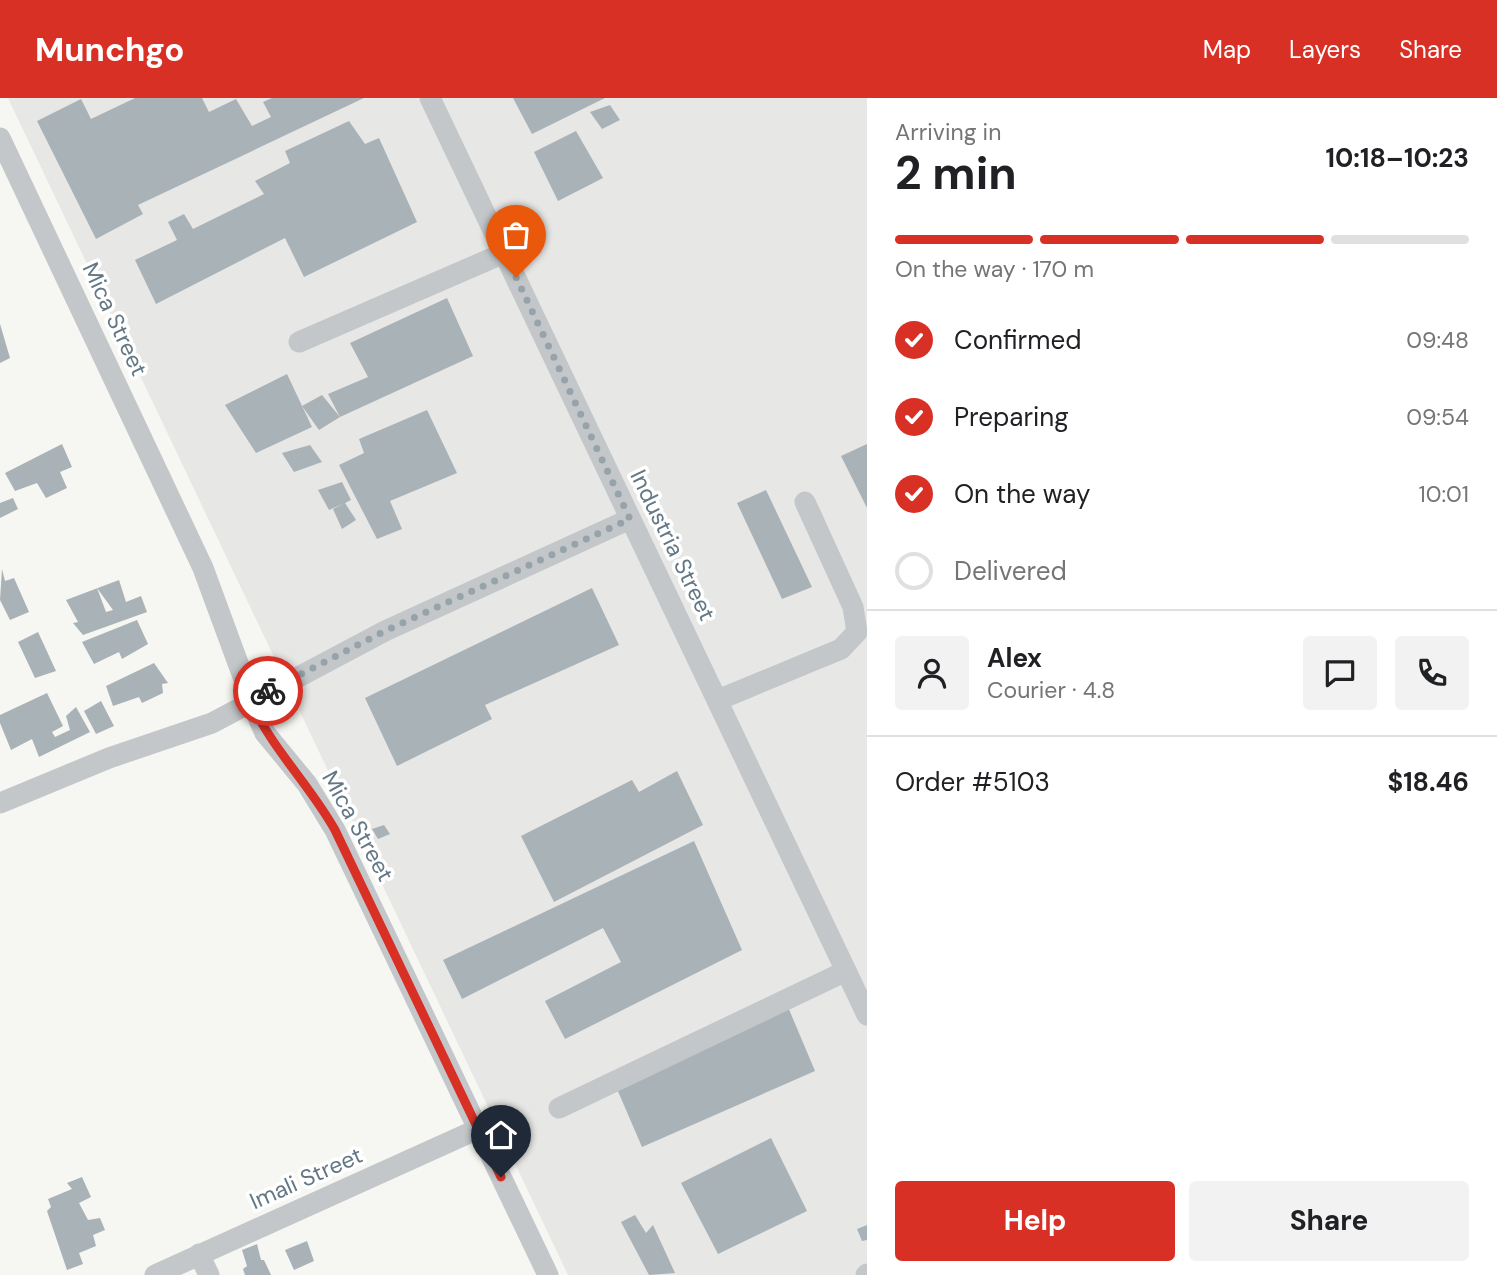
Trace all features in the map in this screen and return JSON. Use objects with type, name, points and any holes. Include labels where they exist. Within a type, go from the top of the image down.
[{"type":"street","name":"Industria Street","points":[[430,98],[867,1015]]},
{"type":"street","name":"Mica Street","points":[[0,138],[203,568],[250,700],[265,733],[307,784],[335,830],[547,1275]]},
{"type":"street","points":[[299,342],[504,253]]},
{"type":"street","points":[[718,700],[841,649],[857,632],[853,607],[805,502]]},
{"type":"street","points":[[0,803],[109,758],[195,730],[227,716],[250,700],[385,631],[630,519]]},
{"type":"street","points":[[559,1108],[846,971]]},
{"type":"street","name":"Imali Street","points":[[155,1275],[478,1129]]},
{"type":"street","points":[[199,1254],[209,1275]]},
{"type":"shaded area","points":[[8,98],[867,98],[867,1275],[568,1275]]},
{"type":"building","points":[[135,98],[202,98],[209,112],[236,99],[252,126],[271,117],[263,102],[272,98],[364,98],[138,205],[143,214],[96,239],[37,121],[81,99],[91,119]]},
{"type":"building","points":[[513,98],[605,98],[532,134]]},
{"type":"building","points":[[610,105],[620,120],[602,129],[590,112]]},
{"type":"building","points":[[349,121],[365,144],[379,138],[417,222],[304,277],[285,238],[156,304],[135,260],[177,240],[168,222],[184,214],[193,229],[264,194],[255,181],[290,163],[285,151]]},
{"type":"building","points":[[576,131],[603,178],[558,201],[534,152]]},
{"type":"building","points":[[447,298],[473,356],[340,417],[328,394],[368,377],[350,343]]},
{"type":"building","points":[[0,324],[10,358],[0,363]]},
{"type":"building","points":[[287,374],[312,427],[256,453],[225,405]]},
{"type":"building","points":[[322,395],[340,417],[319,430],[302,406]]},
{"type":"building","points":[[427,410],[457,473],[390,501],[402,529],[377,539],[339,465],[364,453],[359,439]]},
{"type":"building","points":[[62,444],[72,467],[60,472],[67,488],[46,498],[37,483],[15,491],[5,473]]},
{"type":"building","points":[[867,444],[867,508],[841,456]]},
{"type":"building","points":[[310,445],[322,462],[294,472],[282,453]]},
{"type":"building","points":[[342,482],[351,500],[329,510],[318,490]]},
{"type":"building","points":[[766,490],[812,587],[782,599],[737,503]]},
{"type":"building","points":[[13,498],[18,509],[0,518],[0,503]]},
{"type":"building","points":[[345,503],[356,520],[342,529],[333,509]]},
{"type":"building","points":[[2,569],[5,581],[14,578],[29,612],[10,620],[0,600]]},
{"type":"building","points":[[119,580],[126,602],[141,596],[147,612],[83,635],[73,623],[78,622],[66,600],[97,588]],"holes":[[[97,588],[113,610],[106,612]]]},
{"type":"building","points":[[592,588],[619,645],[485,705],[492,719],[397,766],[365,698]]},
{"type":"building","points":[[137,620],[148,644],[122,659],[119,652],[94,664],[82,642]]},
{"type":"building","points":[[38,632],[56,671],[35,678],[18,642]]},
{"type":"building","points":[[154,663],[168,683],[162,684],[163,693],[142,703],[139,697],[113,706],[106,686]]},
{"type":"building","points":[[47,693],[63,726],[52,732],[55,737],[70,730],[66,716],[76,707],[90,732],[39,757],[32,739],[11,750],[0,723],[0,715]]},
{"type":"building","points":[[101,701],[114,726],[96,734],[84,711]]},
{"type":"building","points":[[677,771],[703,825],[554,902],[521,836],[632,780],[639,792]]},
{"type":"building","points":[[384,825],[390,834],[378,839],[372,829]]},
{"type":"building","points":[[694,841],[742,950],[565,1039],[545,1001],[621,962],[603,928],[462,999],[443,960]]},
{"type":"building","points":[[788,1007],[815,1071],[642,1147],[617,1089]]},
{"type":"building","points":[[771,1138],[807,1211],[718,1254],[681,1183]]},
{"type":"building","points":[[82,1177],[91,1197],[79,1203],[88,1220],[100,1218],[105,1230],[93,1235],[96,1246],[79,1253],[83,1264],[67,1270],[47,1211],[51,1207],[48,1199],[72,1189],[67,1183]]},
{"type":"building","points":[[635,1215],[646,1233],[653,1225],[675,1273],[649,1275],[621,1222]]},
{"type":"building","points":[[867,1225],[867,1240],[862,1241],[857,1229]]},
{"type":"building","points":[[307,1241],[314,1261],[294,1270],[285,1250]]},
{"type":"building","points":[[257,1244],[261,1260],[264,1260],[271,1275],[245,1275],[243,1269],[247,1266],[242,1250]]},
{"type":"way so far","points":[[268,691],[385,631],[630,519],[516,277]]},
{"type":"route","points":[[268,691],[250,700],[265,733],[307,784],[335,830],[501,1177]]}]
